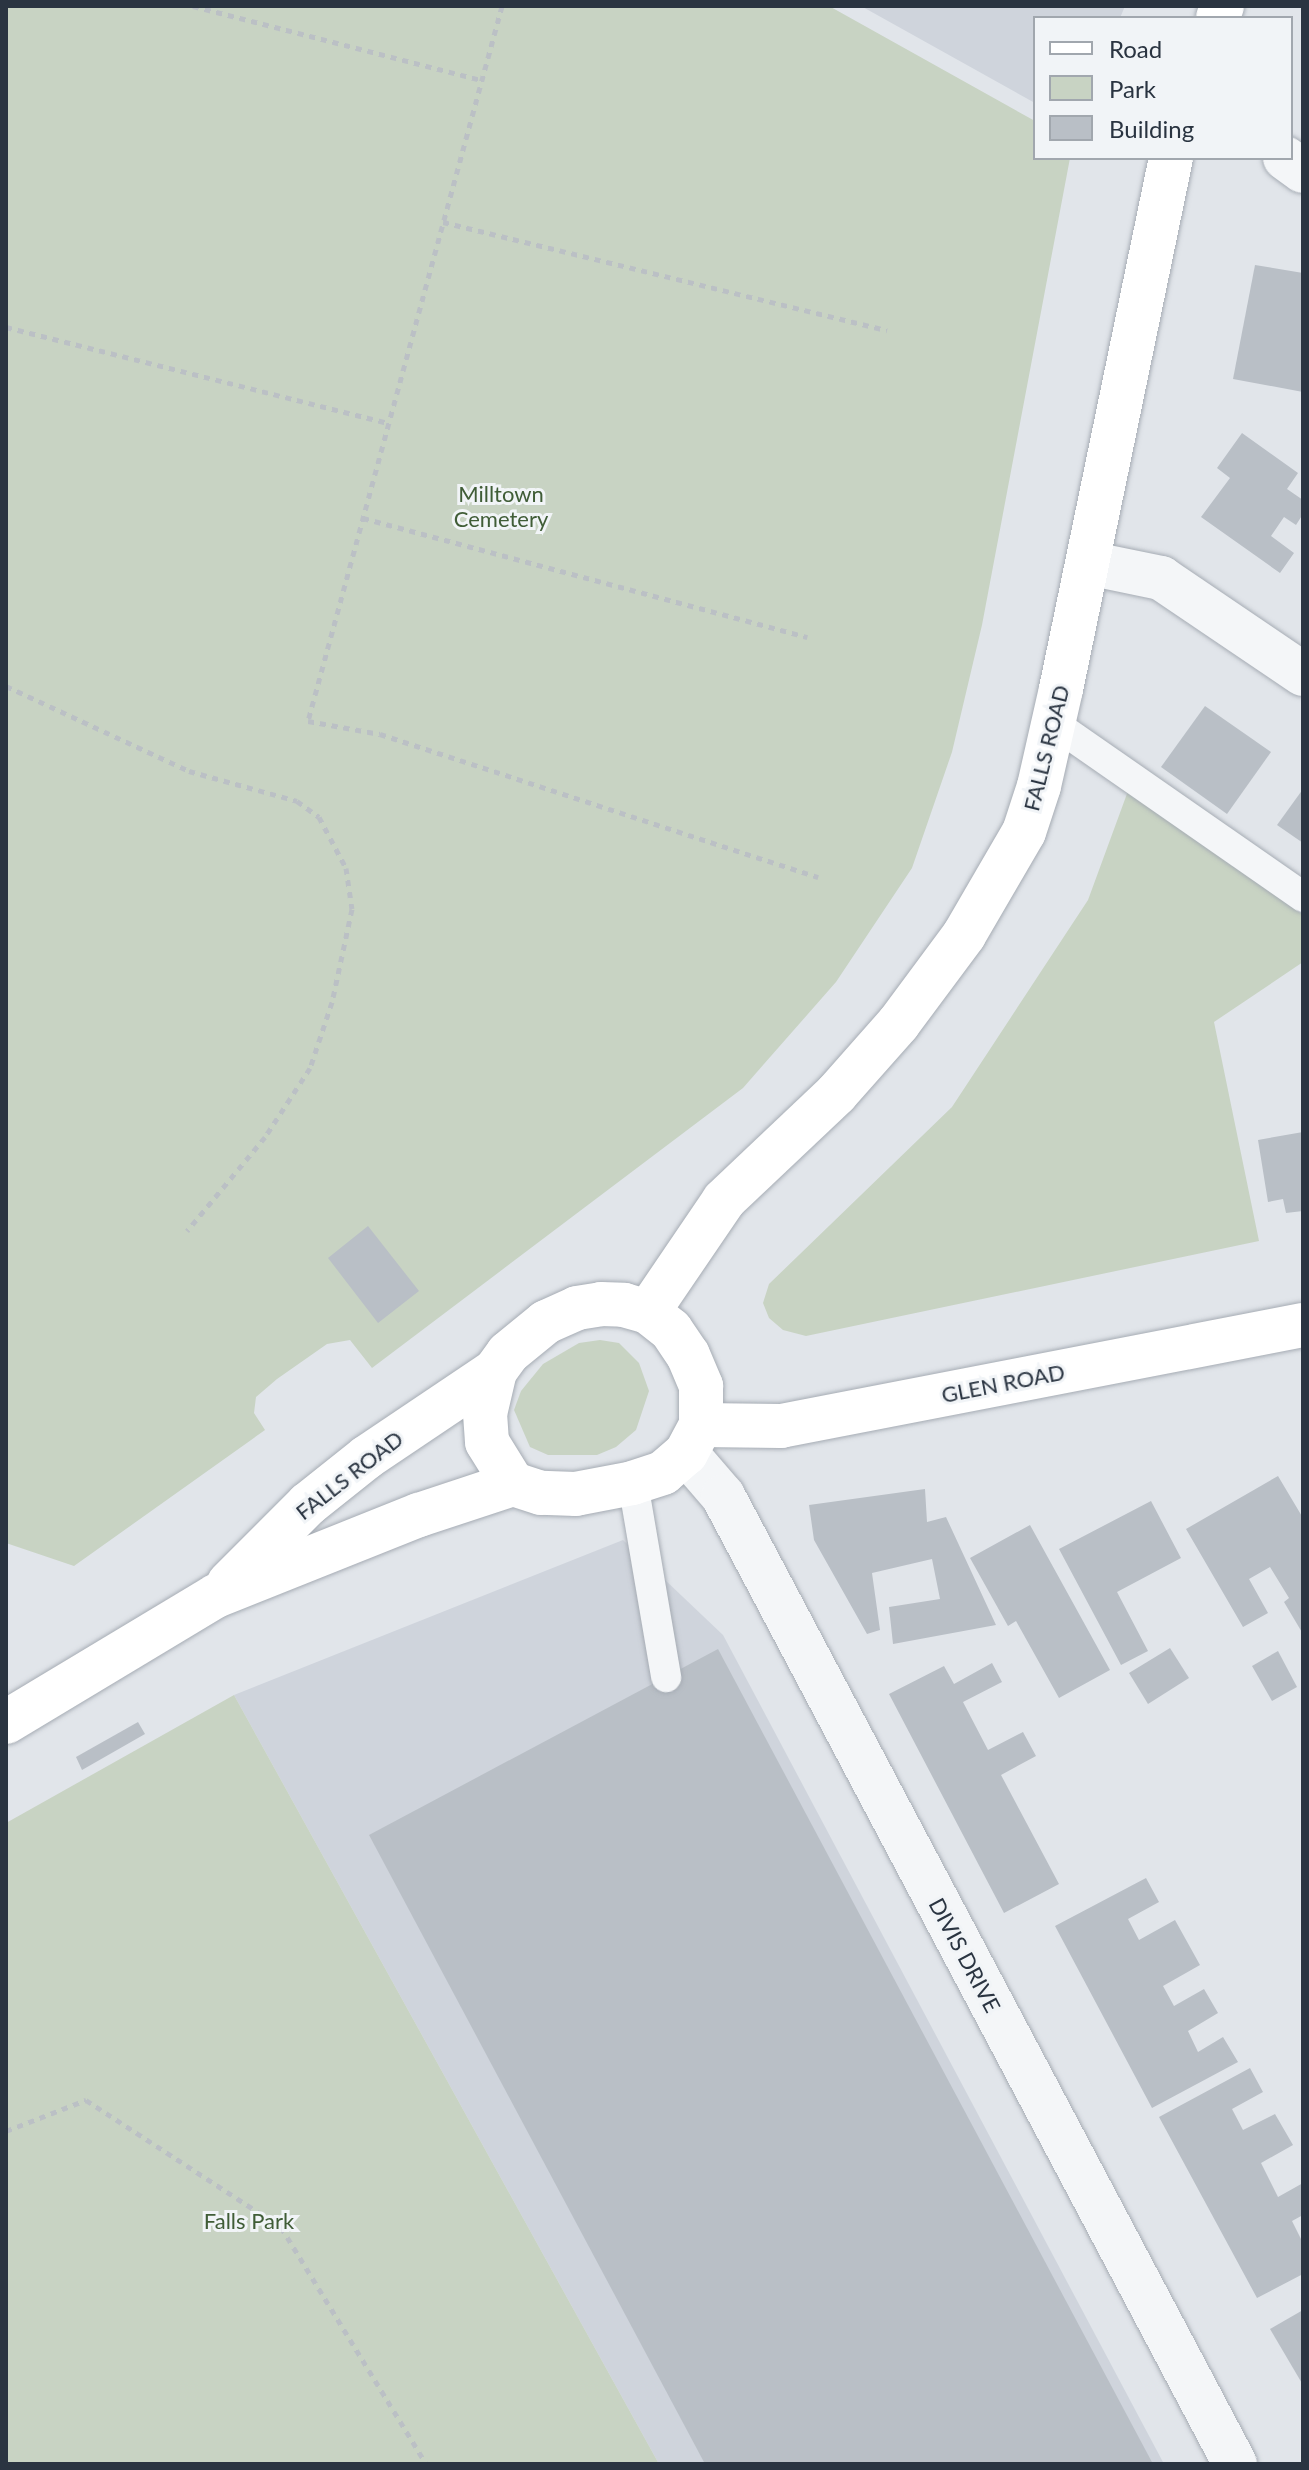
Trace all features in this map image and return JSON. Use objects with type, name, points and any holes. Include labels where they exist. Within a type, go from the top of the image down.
[{"type":"main road","name":"FALLS ROAD","points":[[648,1312],[724,1200],[836,1094],[898,1024],[964,935],[1024,832],[1039,786],[1088,563],[1171,160]]},
{"type":"main road","points":[[624,1305],[648,1312],[671,1330],[688,1355],[701,1386],[694,1439],[663,1473],[633,1483],[576,1494],[541,1493],[513,1484],[487,1442],[485,1414],[495,1371],[527,1336],[546,1322],[577,1308],[624,1305]]},
{"type":"main road","name":"GLEN ROAD","points":[[694,1439],[781,1426],[1303,1325]]},
{"type":"main road","name":"FALLS ROAD","points":[[216,1596],[331,1485],[367,1457],[495,1371]]},
{"type":"main road","name":"FALLS ROAD","points":[[6,1722],[216,1596],[419,1515],[513,1484]]},
{"type":"street","points":[[1088,563],[1161,578],[1303,674]]},
{"type":"street","name":"DIVIS DRIVE","points":[[694,1439],[1235,2464]]},
{"type":"lane","points":[[1053,723],[1303,897]]},
{"type":"lane","points":[[633,1483],[666,1677]]},
{"type":"path","points":[[193,6],[481,80]]},
{"type":"path","points":[[502,6],[308,721],[380,734],[818,877]]},
{"type":"path","points":[[443,222],[887,330]]},
{"type":"path","points":[[6,327],[389,423]]},
{"type":"path","points":[[363,518],[807,637]]},
{"type":"path","points":[[6,686],[189,771],[297,801],[319,817],[346,868],[352,909],[332,1002],[310,1068],[265,1137],[187,1231]]},
{"type":"path","points":[[6,2131],[86,2100],[281,2227],[426,2464]]},
{"type":"shaded area","points":[[861,6],[1125,6],[1121,16],[1033,16],[1033,102]]},
{"type":"shaded area","points":[[623,1540],[723,1635],[1164,2464],[659,2464],[234,1695]]},
{"type":"green space","name":"Milltown Cemetery","points":[[6,6],[829,6],[1033,120],[1033,160],[1070,160],[982,625],[952,752],[912,868],[836,982],[743,1088],[372,1368],[350,1340],[327,1344],[256,1397],[254,1413],[265,1430],[74,1566],[6,1543]]},
{"type":"green space","points":[[1128,791],[1303,915],[1303,962],[1214,1022],[1259,1241],[806,1336],[783,1330],[769,1318],[763,1303],[769,1284],[952,1107],[1088,900]]},
{"type":"green space","points":[[600,1340],[619,1343],[639,1363],[649,1391],[636,1430],[616,1447],[597,1455],[548,1455],[530,1447],[514,1410],[521,1391],[543,1364],[579,1343]]},
{"type":"green space","name":"Falls Park","points":[[234,1695],[659,2464],[6,2464],[6,1823]]},
{"type":"building","points":[[1255,265],[1303,273],[1303,392],[1233,379]]},
{"type":"building","points":[[1242,433],[1298,473],[1287,489],[1303,500],[1303,514],[1296,525],[1284,517],[1271,536],[1294,553],[1280,573],[1201,517],[1230,478],[1217,468]]},
{"type":"building","points":[[1205,706],[1271,752],[1227,814],[1161,767]]},
{"type":"building","points":[[1303,789],[1303,843],[1277,825]]},
{"type":"building","points":[[1303,1132],[1303,1211],[1286,1213],[1283,1199],[1268,1202],[1258,1140]]},
{"type":"building","points":[[368,1226],[419,1291],[378,1323],[328,1258]]},
{"type":"building","points":[[1278,1476],[1303,1518],[1303,1634],[1284,1602],[1289,1598],[1270,1567],[1249,1579],[1268,1613],[1243,1627],[1186,1529]]},
{"type":"building","points":[[925,1489],[927,1522],[946,1517],[996,1625],[893,1644],[889,1607],[940,1599],[932,1559],[872,1573],[880,1630],[867,1634],[814,1540],[809,1505]]},
{"type":"building","points":[[1151,1501],[1181,1558],[1117,1592],[1148,1651],[1121,1665],[1059,1549]]},
{"type":"building","points":[[1030,1525],[1110,1670],[1059,1698],[1016,1621],[1008,1626],[970,1558]]},
{"type":"building","points":[[1170,1648],[1189,1678],[1148,1704],[1129,1673]]},
{"type":"building","points":[[718,1649],[1153,2464],[705,2464],[369,1835]]},
{"type":"building","points":[[1278,1651],[1297,1687],[1272,1701],[1252,1666]]},
{"type":"building","points":[[992,1663],[1002,1682],[963,1702],[988,1750],[1023,1732],[1036,1756],[1001,1775],[1059,1884],[1004,1913],[889,1694],[944,1666],[954,1684]]},
{"type":"building","points":[[138,1722],[145,1734],[82,1770],[76,1757]]},
{"type":"building","points":[[1146,1878],[1159,1902],[1128,1919],[1139,1940],[1175,1920],[1200,1965],[1163,1986],[1174,2006],[1204,1989],[1218,2013],[1188,2031],[1198,2052],[1223,2037],[1238,2062],[1152,2108],[1055,1926]]},
{"type":"building","points":[[1250,2068],[1263,2092],[1232,2109],[1243,2130],[1275,2114],[1293,2145],[1261,2163],[1278,2197],[1303,2183],[1303,2215],[1292,2221],[1303,2243],[1303,2274],[1257,2298],[1159,2117]]},
{"type":"building","points":[[1303,2310],[1303,2385],[1270,2329]]}]
